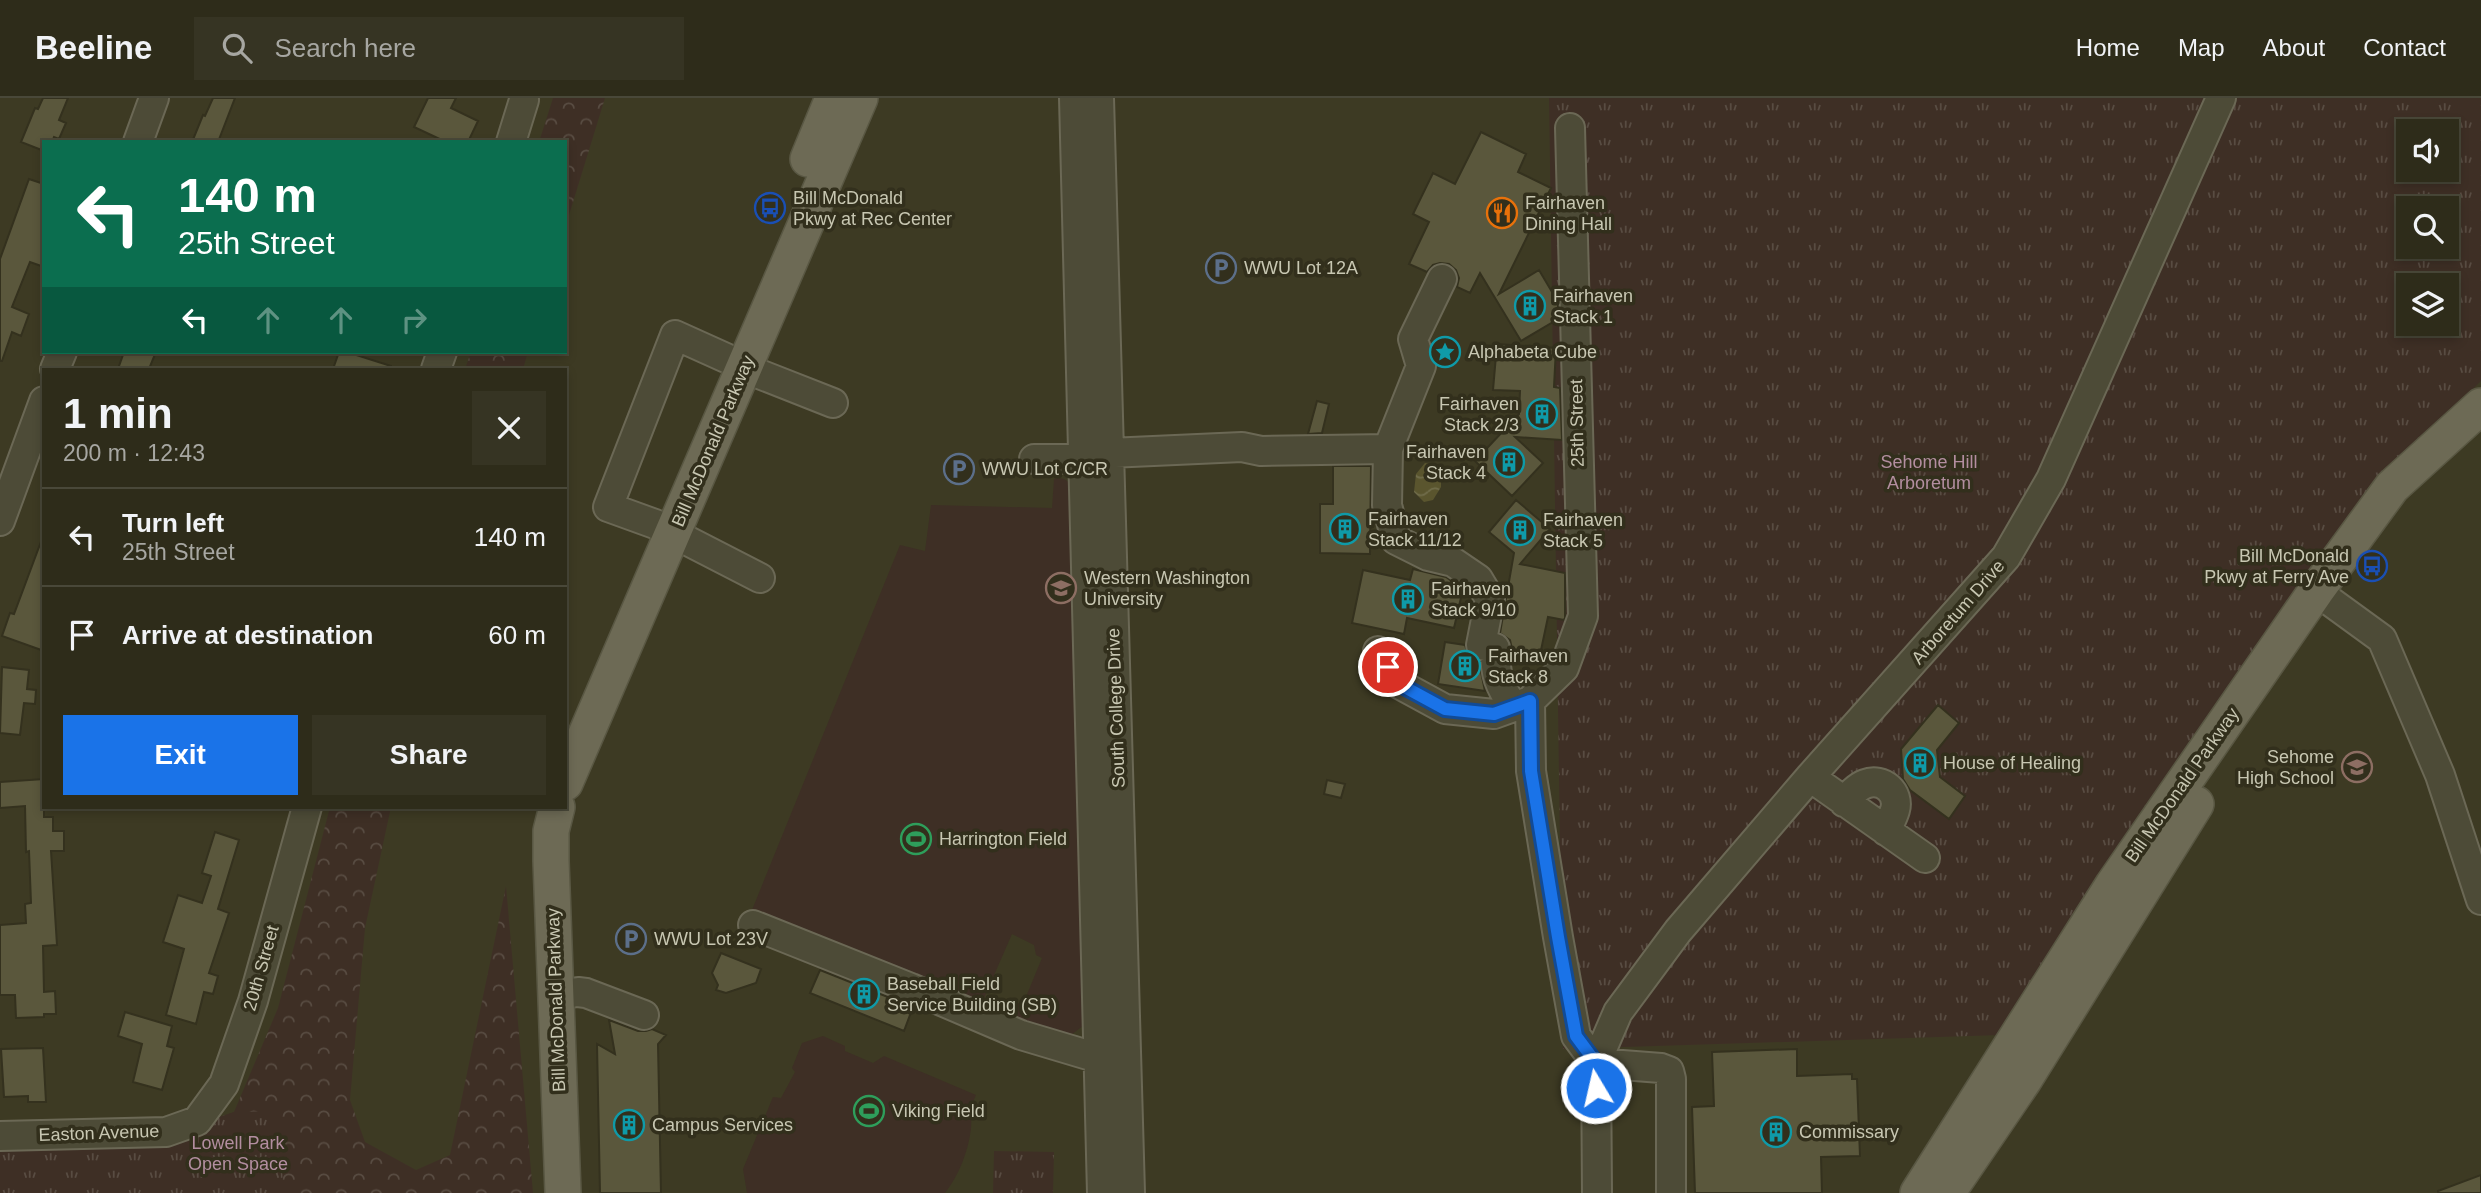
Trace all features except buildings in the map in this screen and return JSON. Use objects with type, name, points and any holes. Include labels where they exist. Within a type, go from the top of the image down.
[{"type":"main road","name":"Bill McDonald Parkway","points":[[735,363],[833,98]]},
{"type":"main road","name":"Bill McDonald Parkway","points":[[567,778],[664,529],[735,363],[860,98]]},
{"type":"main road","name":"Bill McDonald Parkway","points":[[1947,1193],[2024,1080],[2321,595],[2392,487],[2481,406]]},
{"type":"main road","name":"Bill McDonald Parkway","points":[[1918,1193],[2113,884],[2321,595],[2481,420]]},
{"type":"main road","name":"Bill McDonald Parkway","points":[[567,727],[664,529]]},
{"type":"main road","name":"Bill McDonald Parkway","points":[[537,809],[533,832],[544,1193]]},
{"type":"main road","name":"Bill McDonald Parkway","points":[[556,809],[551,831],[551,860],[563,1193]]},
{"type":"street","points":[[139,140],[154,98]]},
{"type":"street","name":"South College Drive","points":[[1074,98],[1102,1193]]},
{"type":"street","name":"South College Drive","points":[[1099,98],[1130,1193]]},
{"type":"street","name":"Arboretum Drive","points":[[1596,1063],[1618,1012],[1678,931],[1810,777],[2006,557],[2051,479],[2221,98]]},
{"type":"street","points":[[512,140],[524,100]]},
{"type":"street","name":"25th Street","points":[[1522,704],[1564,668],[1583,616],[1570,128]]},
{"type":"street","points":[[1442,279],[1413,339],[1421,366],[1388,449],[1387,505],[1396,540],[1428,556],[1453,562],[1478,579],[1490,599],[1481,645],[1495,648],[1495,674],[1499,684],[1522,704],[1576,1036],[1596,1063],[1597,1193]]},
{"type":"street","points":[[760,578],[664,529],[608,507],[675,335],[833,403]]},
{"type":"street","points":[[0,521],[42,406]]},
{"type":"street","points":[[1034,458],[1082,459],[1109,453],[1242,447],[1261,451],[1388,449]]},
{"type":"street","points":[[2321,595],[2382,639],[2440,775],[2481,900]]},
{"type":"street","points":[[1378,650],[1399,684],[1445,709],[1494,714],[1522,704]]},
{"type":"street","points":[[1810,777],[1925,858]]},
{"type":"street","points":[[1844,802],[1865,784],[1876,781],[1887,786],[1895,796],[1896,809],[1886,831]]},
{"type":"street","name":"20th Street","points":[[197,1121],[224,1084],[253,1001],[305,809]]},
{"type":"street","points":[[753,925],[1021,1035],[1098,1058]]},
{"type":"street","points":[[556,995],[586,993],[644,1015]]},
{"type":"street","points":[[1596,1063],[1669,1070],[1671,1193]]},
{"type":"street","name":"Easton Avenue","points":[[0,1136],[166,1132],[197,1121]]},
{"type":"green space","points":[[553,98],[605,98],[567,222],[567,140],[540,140]]},
{"type":"green space","name":"Sehome Hill Arboretum","points":[[1549,98],[2481,98],[2481,381],[2356,505],[2001,1035],[1563,1049]]},
{"type":"green space","points":[[470,354],[527,354],[523,368],[465,368]]},
{"type":"green space","name":"Harrington Field","points":[[1054,479],[1070,483],[1080,767],[1084,1025],[1071,1035],[1061,1038],[1011,1018],[1008,1014],[1010,1002],[1023,1004],[1042,958],[1036,955],[1034,945],[1012,934],[981,1005],[752,910],[900,545],[925,551],[931,505],[1052,508]]},
{"type":"green space","points":[[329,809],[391,809],[365,928],[350,1100],[365,1142],[416,1170],[450,1155],[506,886],[533,1193],[0,1193],[234,1112],[278,1008]]},
{"type":"green space","name":"Viking Field","points":[[823,1036],[845,1046],[845,1051],[873,1063],[884,1056],[976,1095],[968,1146],[959,1171],[945,1193],[747,1193],[743,1169],[773,1097],[781,1098],[795,1072],[792,1068],[802,1043]]},
{"type":"green space","name":"Lowell Park Open Space","points":[[281,1111],[283,1193],[0,1193],[0,1142],[168,1135],[234,1112]]},
{"type":"green space","points":[[994,1151],[1054,1152],[1053,1193],[993,1193]]},
{"type":"water","points":[[1425,463],[1435,465],[1441,470],[1441,487],[1433,500],[1424,502],[1414,492],[1416,474]]},
{"type":"place","name":"Bill McDonald Pkwy at Rec Center","points":[[770,208]]},
{"type":"place","name":"Fairhaven Dining Hall","points":[[1502,213]]},
{"type":"place","name":"WWU Lot 12A","points":[[1221,268]]},
{"type":"place","name":"Fairhaven Stack 1","points":[[1530,306]]},
{"type":"place","name":"Alphabeta Cube","points":[[1445,352]]},
{"type":"place","name":"Fairhaven Stack 2/3","points":[[1542,414]]},
{"type":"place","name":"Fairhaven Stack 4","points":[[1509,462]]},
{"type":"place","name":"WWU Lot C/CR","points":[[959,469]]},
{"type":"place","name":"Fairhaven Stack 11/12","points":[[1345,529]]},
{"type":"place","name":"Fairhaven Stack 5","points":[[1520,530]]},
{"type":"place","name":"Bill McDonald Pkwy at Ferry Ave","points":[[2372,566]]},
{"type":"place","name":"Western Washington University","points":[[1061,588]]},
{"type":"place","name":"Fairhaven Stack 9/10","points":[[1408,599]]},
{"type":"place","name":"Fairhaven Stack 8","points":[[1465,666]]},
{"type":"place","name":"House of Healing","points":[[1920,763]]},
{"type":"place","name":"Sehome High School","points":[[2357,767]]},
{"type":"place","name":"Harrington Field","points":[[916,839]]},
{"type":"place","name":"WWU Lot 23V","points":[[631,939]]},
{"type":"place","name":"Baseball Field Service Building (SB)","points":[[864,994]]},
{"type":"place","name":"Viking Field","points":[[869,1111]]},
{"type":"place","name":"Campus Services","points":[[629,1125]]},
{"type":"place","name":"Commissary","points":[[1776,1132]]},
{"type":"route","points":[[1388,667],[1399,684],[1445,709],[1494,714],[1530,701],[1531,771],[1558,937],[1576,1036],[1596,1063],[1596,1088]]}]
